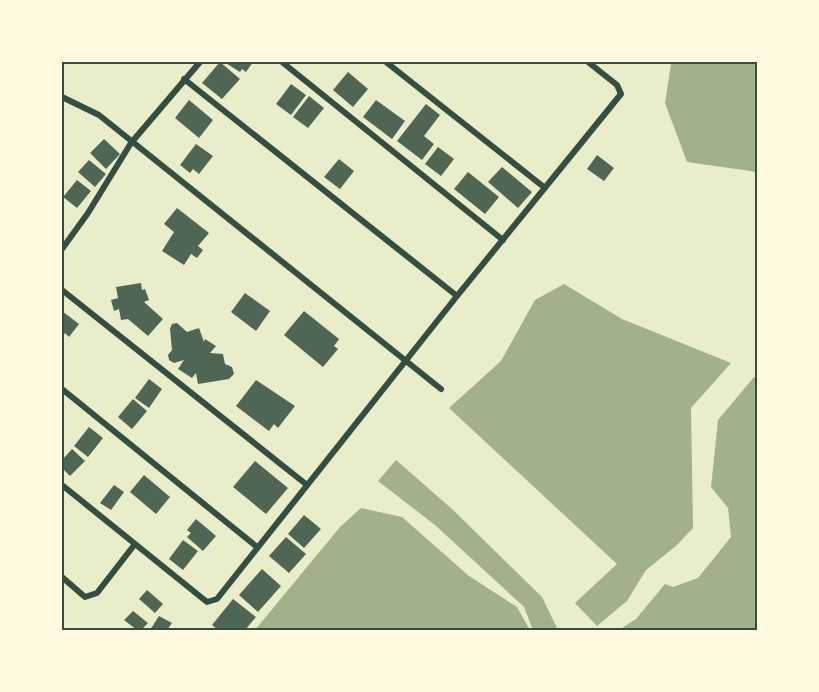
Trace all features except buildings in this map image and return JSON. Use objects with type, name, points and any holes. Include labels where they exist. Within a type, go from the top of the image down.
[{"type":"street","points":[[62,249],[88,213],[131,143],[200,62]]},
{"type":"street","points":[[282,62],[503,240]]},
{"type":"street","points":[[386,62],[545,188]]},
{"type":"street","points":[[62,485],[207,602],[217,599],[457,296],[621,94],[617,85],[588,62]]},
{"type":"street","points":[[184,79],[457,296]]},
{"type":"street","points":[[62,97],[99,115],[441,390]]},
{"type":"street","points":[[62,290],[307,485]]},
{"type":"street","points":[[62,389],[257,547]]},
{"type":"street","points":[[62,577],[85,597],[97,593],[135,544]]},
{"type":"shaded area","points":[[667,62],[757,62],[757,172],[687,162],[665,103],[671,64]]},
{"type":"shaded area","points":[[564,284],[622,319],[731,363],[691,408],[693,528],[676,546],[646,570],[627,601],[597,626],[575,603],[617,564],[449,408],[501,361],[535,300]]},
{"type":"shaded area","points":[[754,377],[758,379],[757,630],[619,630],[636,619],[665,584],[673,587],[698,578],[731,537],[728,508],[711,487],[718,420]]},
{"type":"shaded area","points":[[396,460],[452,509],[542,597],[558,630],[533,630],[524,607],[435,525],[378,481]]},
{"type":"shaded area","points":[[361,508],[402,517],[469,576],[517,607],[530,630],[255,630],[340,527]]}]
